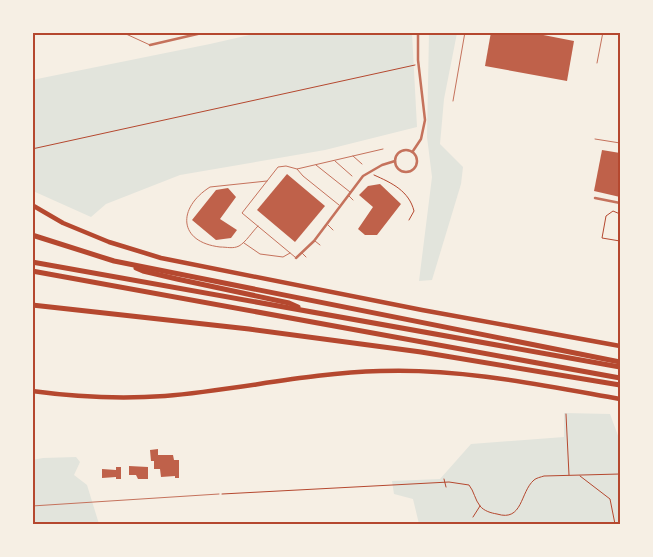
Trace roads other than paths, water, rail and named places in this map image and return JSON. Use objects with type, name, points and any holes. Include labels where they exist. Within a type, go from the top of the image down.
[{"type":"highway","points":[[32,205],[63,223],[109,242],[161,258],[422,310],[620,346]]},
{"type":"highway","points":[[32,235],[89,254],[129,264],[620,362]]},
{"type":"highway","points":[[32,262],[620,368]]},
{"type":"highway","points":[[129,264],[143,271],[289,303],[311,312]]},
{"type":"highway","points":[[32,270],[620,378]]},
{"type":"highway","points":[[32,305],[249,329],[422,352],[620,385]]},
{"type":"highway","points":[[32,391],[106,397],[163,396],[328,375],[408,371],[487,377],[620,399]]},
{"type":"street","points":[[150,45],[206,32]]},
{"type":"street","points":[[413,152],[421,139],[424,120],[418,64],[418,32]]},
{"type":"street","points":[[409,149],[413,152],[416,154],[418,162],[408,172],[401,170],[395,161],[396,156],[402,150],[409,149]]},
{"type":"street","points":[[296,258],[314,241],[363,176],[382,165],[395,161]]},
{"type":"street","points":[[595,198],[620,203]]},
{"type":"lane","points":[[453,101],[465,32]]},
{"type":"lane","points":[[597,63],[603,32]]},
{"type":"lane","points":[[126,34],[150,45]]},
{"type":"lane","points":[[595,139],[620,143]]},
{"type":"lane","points":[[296,258],[242,213],[278,167],[286,166],[297,169],[383,148]]},
{"type":"lane","points":[[353,156],[362,164]]},
{"type":"lane","points":[[334,160],[352,176]]},
{"type":"lane","points":[[315,165],[349,194],[353,200]]},
{"type":"lane","points":[[297,169],[340,206]]},
{"type":"lane","points":[[258,226],[243,243],[234,248],[211,246],[201,242],[189,231],[187,212],[202,192],[210,187],[267,181]]},
{"type":"lane","points":[[326,223],[333,230]]},
{"type":"lane","points":[[314,241],[320,245]]},
{"type":"lane","points":[[243,243],[260,254],[283,258],[290,253]]},
{"type":"lane","points":[[301,252],[306,257]]},
{"type":"lane","points":[[32,506],[219,494]]}]
